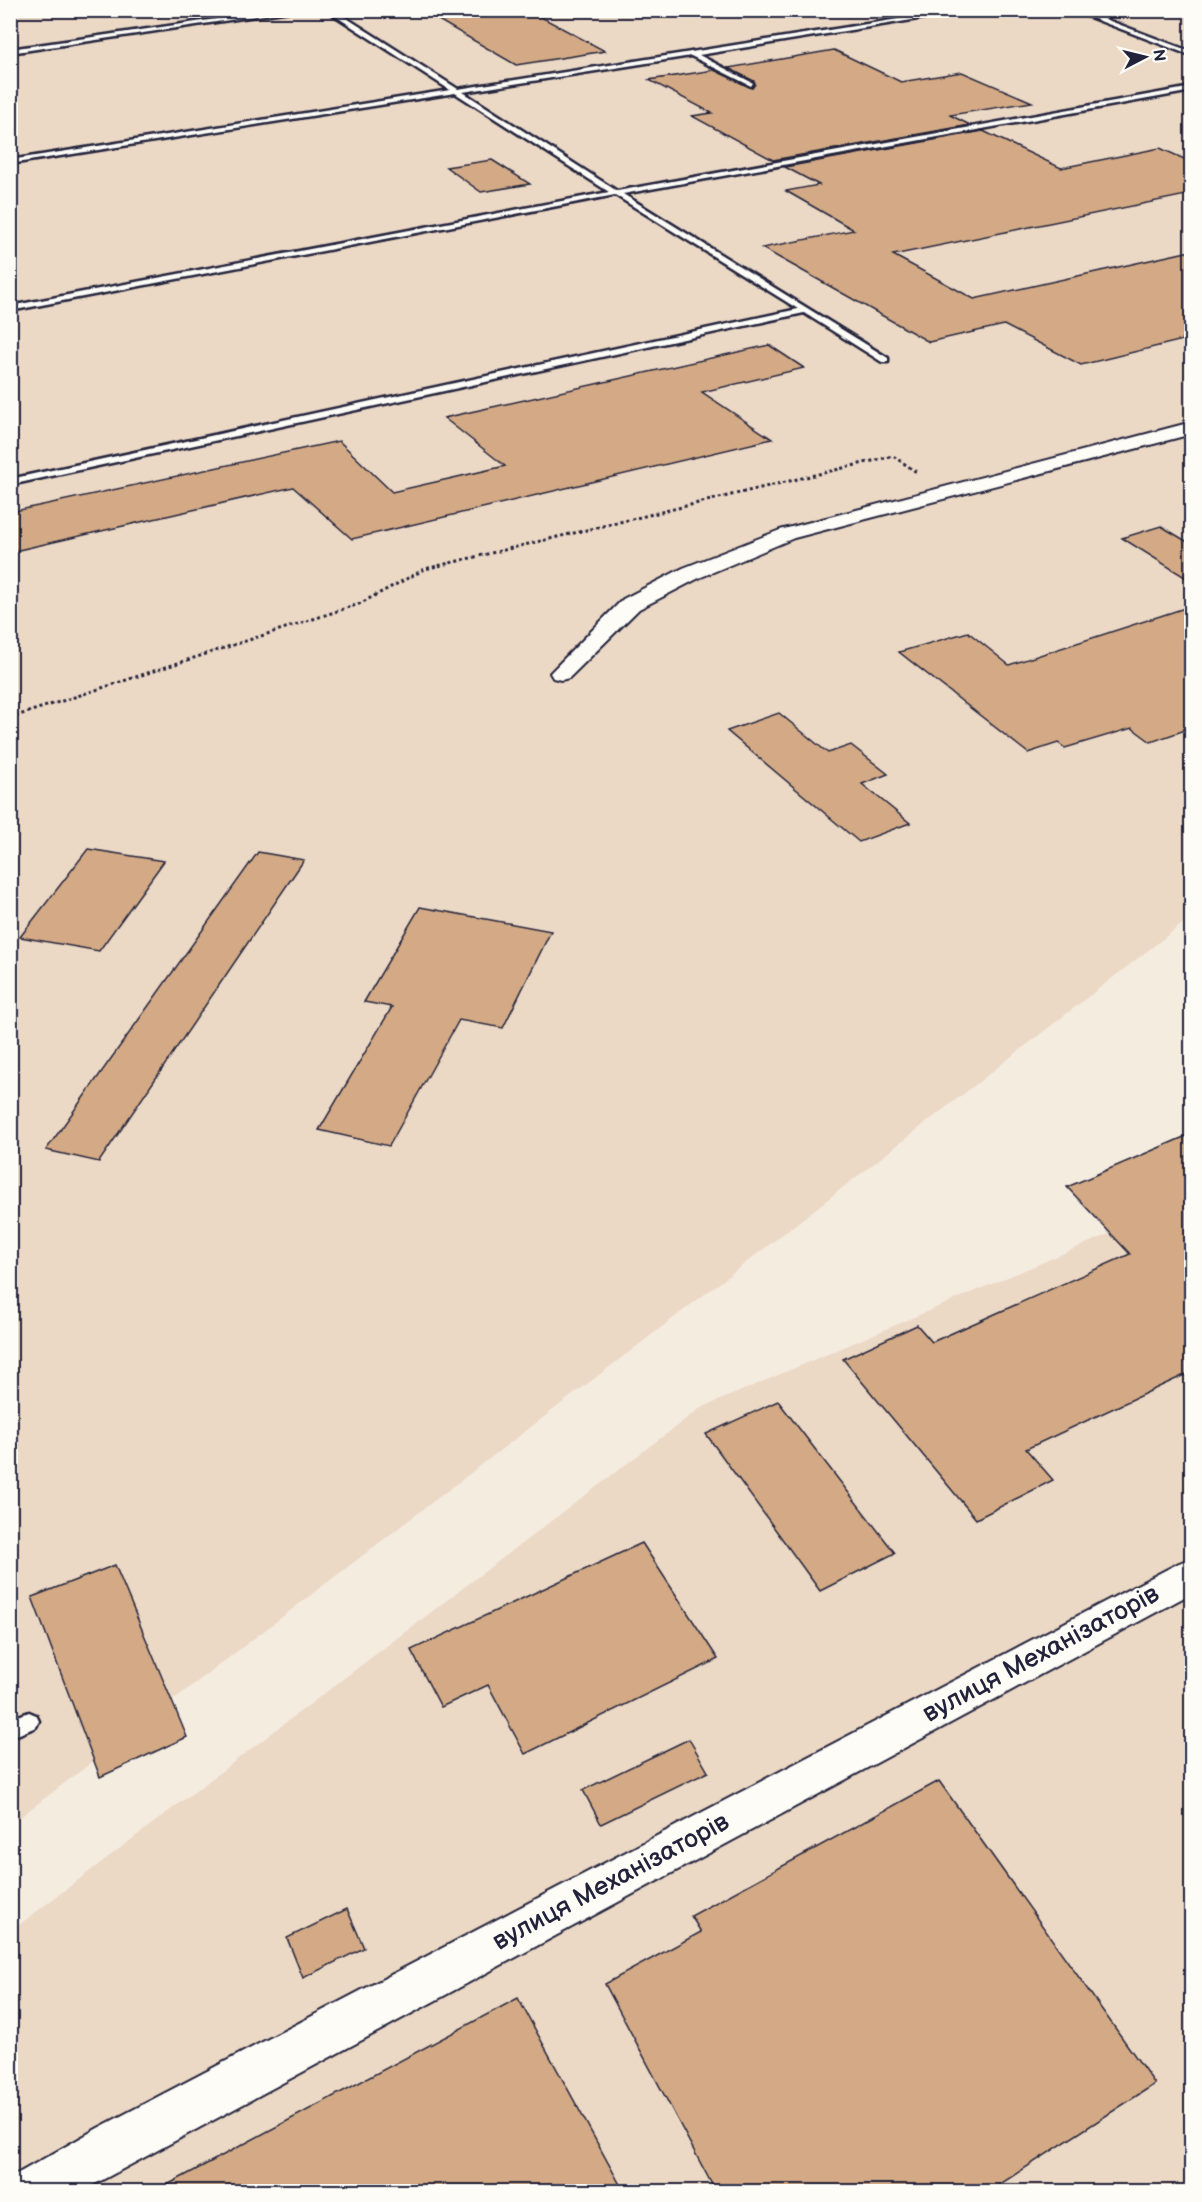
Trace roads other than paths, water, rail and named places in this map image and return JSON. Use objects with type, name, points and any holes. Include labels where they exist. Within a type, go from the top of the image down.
[{"type":"street","points":[[561,673],[631,604],[691,573],[787,534],[1191,428]]},
{"type":"street","name":"вулиця Механізаторів","points":[[32,2192],[115,2145],[1191,1574]]},
{"type":"lane","points":[[10,51],[294,10]]},
{"type":"lane","points":[[329,10],[616,194],[885,360]]},
{"type":"lane","points":[[10,162],[970,10]]},
{"type":"lane","points":[[1074,10],[1191,54]]},
{"type":"lane","points":[[692,54],[751,84]]},
{"type":"lane","points":[[10,309],[616,194],[1191,89]]},
{"type":"lane","points":[[10,483],[807,310]]}]
